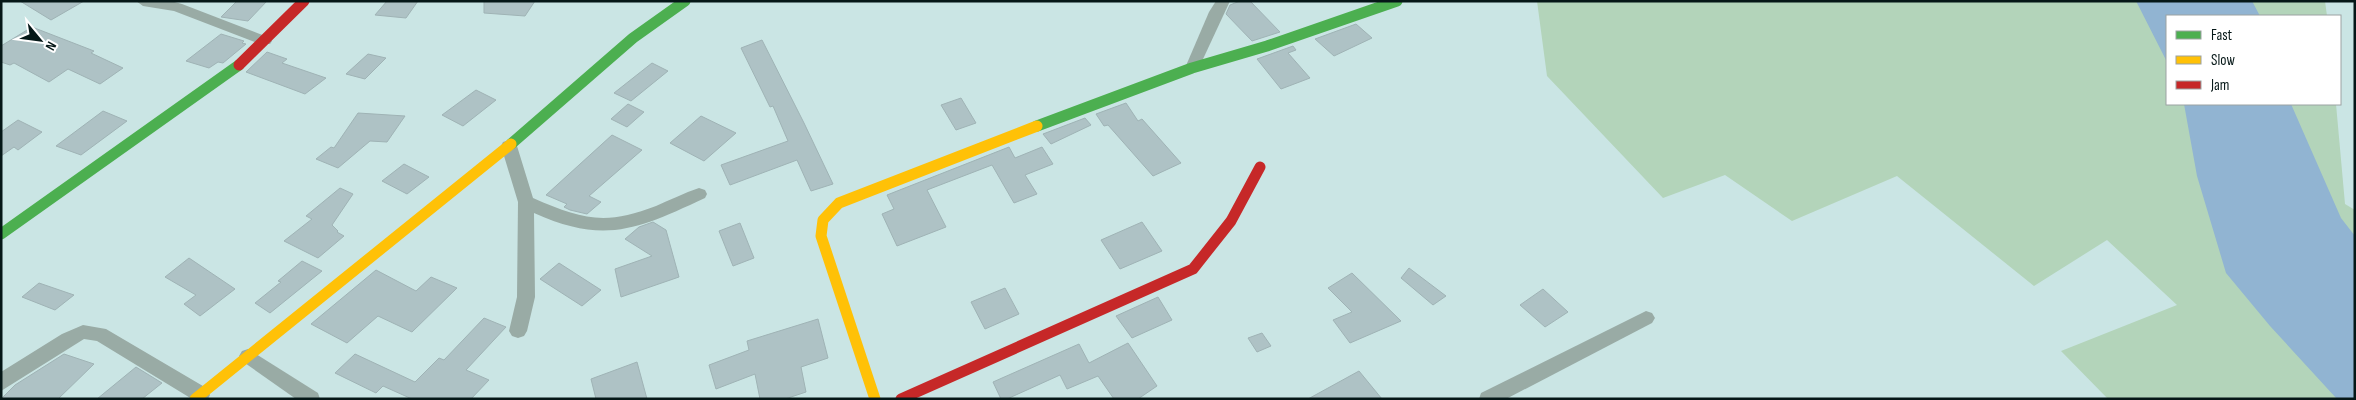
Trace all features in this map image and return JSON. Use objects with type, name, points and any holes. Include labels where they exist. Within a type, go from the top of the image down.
[{"type":"street","points":[[143,1],[183,4],[266,41]]},
{"type":"street","points":[[1,234],[115,155],[244,61],[304,1]]},
{"type":"street","points":[[1,383],[20,368],[83,332],[100,334],[198,397],[509,146],[633,38],[685,1]]},
{"type":"street","points":[[1192,68],[1223,1]]},
{"type":"street","points":[[870,397],[821,236],[823,220],[839,203],[993,142],[1192,68],[1267,46],[1397,1]]},
{"type":"street","points":[[509,146],[526,202],[526,297],[518,332]]},
{"type":"street","points":[[902,399],[1193,269],[1218,242],[1253,184],[1260,166]]},
{"type":"street","points":[[526,202],[567,220],[592,225],[622,222],[658,213],[699,194]]},
{"type":"street","points":[[1488,399],[1646,318]]},
{"type":"street","points":[[248,356],[311,399]]},
{"type":"green space","points":[[1537,1],[2325,1],[2327,15],[2166,15],[2166,105],[2336,105],[2345,204],[2355,210],[2355,399],[2108,399],[2061,351],[2177,305],[2107,240],[2034,286],[1897,176],[1792,221],[1725,175],[1663,198],[1547,76]]},
{"type":"water","points":[[2136,1],[2252,1],[2259,15],[2166,15],[2166,60]]},
{"type":"water","points":[[2184,105],[2291,105],[2341,218],[2355,236],[2355,399],[2337,399],[2270,326],[2226,273],[2197,176]]},
{"type":"building","points":[[20,1],[84,1],[51,20]]},
{"type":"building","points":[[237,1],[267,1],[248,21],[221,17]]},
{"type":"building","points":[[387,1],[418,1],[406,18],[375,15]]},
{"type":"building","points":[[484,1],[535,1],[525,16],[484,13]]},
{"type":"building","points":[[1240,1],[1250,1],[1280,32],[1252,41],[1226,14],[1230,5]]},
{"type":"building","points":[[1356,24],[1372,38],[1334,56],[1315,39]]},
{"type":"building","points":[[32,27],[94,51],[91,53],[123,68],[100,84],[68,69],[49,82],[14,63],[10,65],[1,62],[1,46]]},
{"type":"building","points":[[221,34],[244,41],[242,43],[246,44],[223,63],[218,62],[209,68],[186,61]]},
{"type":"building","points":[[762,40],[833,184],[811,191],[797,160],[730,185],[721,165],[788,141],[773,106],[770,107],[741,48]]},
{"type":"building","points":[[1293,46],[1296,50],[1288,53],[1310,78],[1281,89],[1257,59]]},
{"type":"building","points":[[267,52],[287,59],[282,63],[326,78],[305,94],[246,72]]},
{"type":"building","points":[[368,54],[386,58],[365,79],[346,74]]},
{"type":"building","points":[[652,63],[668,71],[631,101],[614,93]]},
{"type":"building","points":[[476,90],[496,100],[463,126],[442,115]]},
{"type":"building","points":[[961,98],[976,123],[956,130],[941,105]]},
{"type":"building","points":[[1126,103],[1138,121],[1142,119],[1181,163],[1153,176],[1108,125],[1104,126],[1096,114]]},
{"type":"building","points":[[628,104],[644,112],[627,127],[611,119]]},
{"type":"building","points":[[103,111],[127,121],[81,155],[56,146]]},
{"type":"building","points":[[358,113],[405,116],[387,142],[370,141],[338,168],[316,159],[331,147],[334,148]]},
{"type":"building","points":[[701,116],[736,133],[704,161],[670,143]]},
{"type":"building","points":[[1085,118],[1091,125],[1051,144],[1043,134]]},
{"type":"building","points":[[18,120],[42,132],[18,150],[14,147],[1,156],[1,132]]},
{"type":"building","points":[[612,135],[642,150],[589,196],[601,202],[587,214],[570,210],[564,207],[567,204],[546,195]]},
{"type":"building","points":[[1009,147],[1015,158],[1042,147],[1053,164],[1025,175],[1037,194],[1014,203],[992,165],[927,190],[946,227],[897,246],[882,214],[894,209],[887,195]]},
{"type":"building","points":[[404,164],[429,177],[407,194],[382,181]]},
{"type":"building","points":[[340,188],[353,194],[332,225],[337,232],[344,236],[318,258],[284,241],[312,219],[306,216]]},
{"type":"building","points":[[653,222],[666,230],[679,277],[621,297],[615,269],[652,256],[625,239],[639,227]]},
{"type":"building","points":[[1142,222],[1162,251],[1120,269],[1101,240]]},
{"type":"building","points":[[740,223],[754,258],[733,266],[719,231]]},
{"type":"building","points":[[189,258],[235,289],[200,316],[184,304],[196,295],[165,277]]},
{"type":"building","points":[[302,261],[322,271],[270,313],[255,303],[281,282],[278,281]]},
{"type":"building","points":[[559,263],[601,290],[582,306],[540,279]]},
{"type":"building","points":[[1409,268],[1446,296],[1433,305],[1401,278]]},
{"type":"building","points":[[376,270],[416,291],[431,277],[457,288],[412,332],[378,316],[347,343],[311,324]]},
{"type":"building","points":[[1352,273],[1401,321],[1350,343],[1333,320],[1352,312],[1328,288]]},
{"type":"building","points":[[39,283],[74,295],[55,310],[22,297]]},
{"type":"building","points":[[1005,288],[1019,314],[985,329],[971,302]]},
{"type":"building","points":[[1543,289],[1568,312],[1545,327],[1520,305]]},
{"type":"building","points":[[1158,297],[1172,320],[1132,338],[1116,316]]},
{"type":"building","points":[[484,318],[506,327],[466,370],[489,380],[471,399],[412,399],[383,386],[376,393],[335,373],[355,354],[415,382],[439,358],[444,360]]},
{"type":"building","points":[[818,319],[828,358],[801,367],[806,392],[785,399],[760,399],[755,374],[716,389],[709,365],[749,350],[747,341]]},
{"type":"building","points":[[1262,333],[1271,346],[1257,352],[1248,338]]},
{"type":"building","points":[[1128,343],[1157,386],[1138,399],[1114,399],[1098,376],[1067,389],[1060,375],[1007,399],[1001,399],[993,382],[1079,344],[1089,363]]},
{"type":"building","points":[[64,354],[94,364],[58,399],[1,399],[15,385]]},
{"type":"building","points":[[637,362],[647,399],[596,399],[591,379]]},
{"type":"building","points":[[136,367],[162,383],[142,399],[97,399]]},
{"type":"building","points":[[1359,371],[1382,399],[1308,399]]},
{"type":"traffic: fast","points":[[511,144],[633,38],[685,1]]},
{"type":"traffic: fast","points":[[1037,126],[1192,68],[1267,46],[1397,1]]},
{"type":"traffic: fast","points":[[1,234],[115,155],[239,65]]},
{"type":"traffic: slow","points":[[875,399],[821,236],[823,220],[839,203],[1037,126]]},
{"type":"traffic: slow","points":[[195,399],[511,144]]},
{"type":"traffic: jam","points":[[239,65],[304,1]]},
{"type":"traffic: jam","points":[[901,399],[1193,269],[1204,258],[1231,221],[1260,167]]}]
